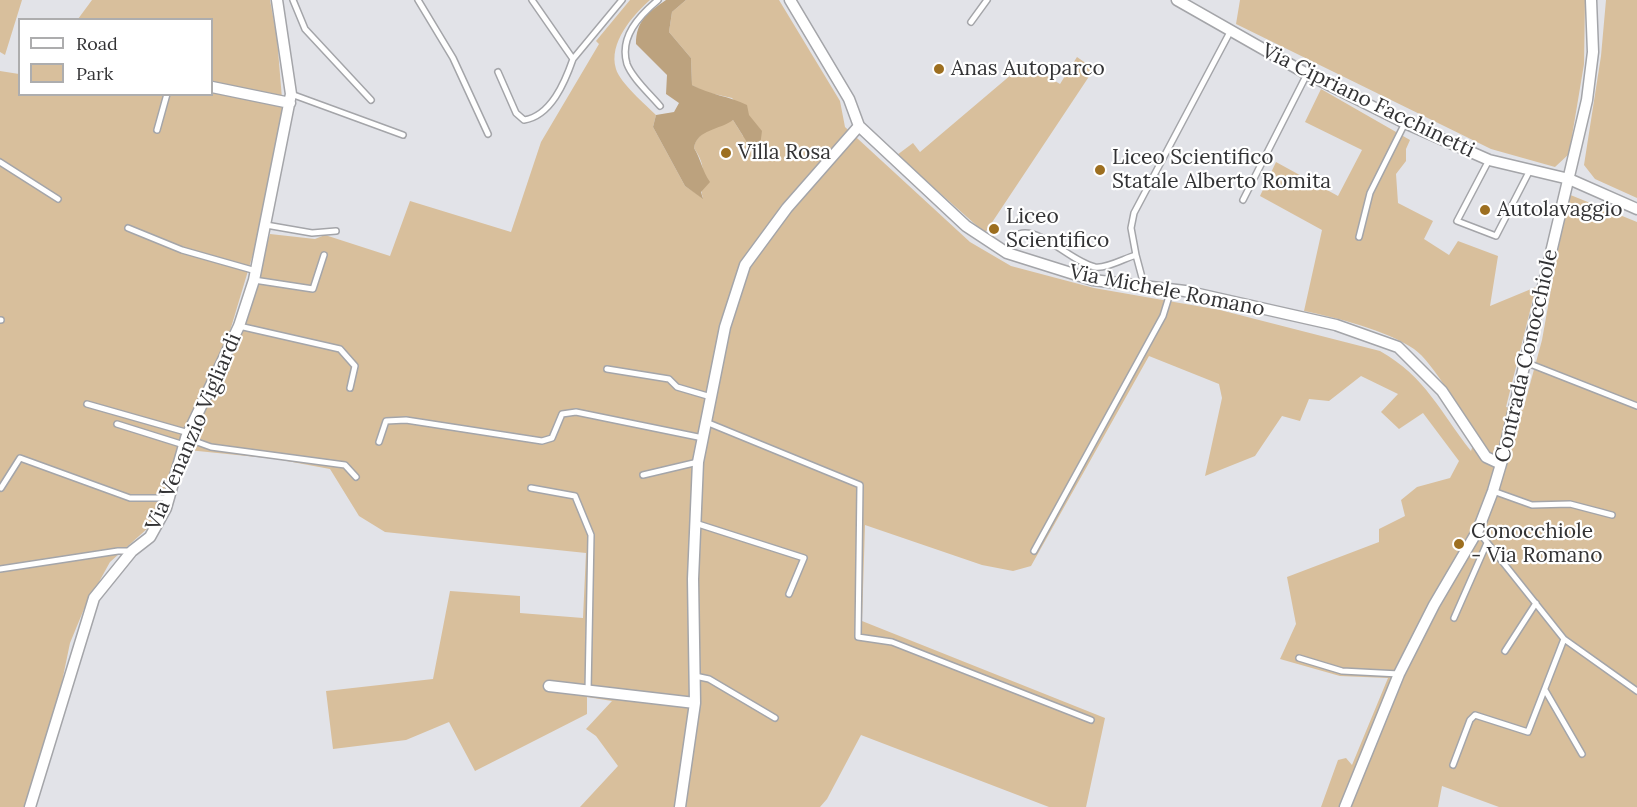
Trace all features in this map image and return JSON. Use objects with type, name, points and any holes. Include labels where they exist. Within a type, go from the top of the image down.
[{"type":"street","name":"Via Venanzio Vigliardi","points":[[30,807],[94,598],[132,551],[150,537],[169,498],[187,439],[239,326],[255,275],[291,99],[277,0]]},
{"type":"street","name":"Via Michele Romano","points":[[790,0],[849,99],[859,126],[966,226],[1007,253],[1093,280],[1171,290],[1336,326],[1398,347],[1442,391],[1486,457],[1502,464]]},
{"type":"street","name":"Via Cipriano Facchinetti","points":[[1177,0],[1307,74],[1405,123],[1489,160],[1529,172],[1569,179],[1637,209]]},
{"type":"street","name":"Contrada Conocchiole","points":[[1345,807],[1399,674],[1434,605],[1478,530],[1502,464],[1587,100],[1592,61],[1591,0]]},
{"type":"street","points":[[213,87],[291,99]]},
{"type":"street","points":[[680,807],[695,703],[693,579],[698,462],[725,327],[746,265],[787,208],[859,126]]},
{"type":"street","points":[[549,686],[695,703]]},
{"type":"lane","points":[[293,0],[305,29],[371,100]]},
{"type":"lane","points":[[418,0],[453,58],[488,134]]},
{"type":"lane","points":[[532,0],[573,59]]},
{"type":"lane","points":[[498,72],[516,114],[524,120],[535,118],[564,88],[573,59],[622,0]]},
{"type":"lane","points":[[658,0],[638,17],[626,48],[627,66],[660,106]]},
{"type":"lane","points":[[971,22],[987,0]]},
{"type":"lane","points":[[1144,286],[1131,228],[1134,213],[1230,32]]},
{"type":"lane","points":[[1243,200],[1307,74]]},
{"type":"lane","points":[[157,129],[166,96]]},
{"type":"lane","points":[[291,99],[403,135]]},
{"type":"lane","points":[[1359,237],[1370,193],[1405,123]]},
{"type":"lane","points":[[1489,160],[1457,221],[1496,236],[1529,172]]},
{"type":"lane","points":[[0,162],[58,199]]},
{"type":"lane","points":[[266,225],[312,233],[336,231]]},
{"type":"lane","points":[[128,228],[182,250],[255,275],[313,289],[324,255]]},
{"type":"lane","points":[[1007,253],[1019,234],[1026,232],[1077,261],[1098,267],[1136,255]]},
{"type":"lane","points":[[1034,551],[1163,316],[1171,290]]},
{"type":"lane","points":[[239,326],[340,349],[355,366],[350,388]]},
{"type":"lane","points":[[1525,362],[1637,406]]},
{"type":"lane","points":[[607,369],[669,379],[677,387],[711,397]]},
{"type":"lane","points":[[87,404],[211,447],[345,465],[357,477]]},
{"type":"lane","points":[[379,442],[386,421],[406,420],[542,441],[552,438],[562,414],[576,412],[703,438]]},
{"type":"lane","points":[[706,422],[860,484],[858,638],[892,642],[1091,720]]},
{"type":"lane","points":[[117,424],[187,439]]},
{"type":"lane","points":[[1,488],[20,458],[130,498],[169,498]]},
{"type":"lane","points":[[643,475],[698,462]]},
{"type":"lane","points":[[531,488],[574,496],[591,535],[588,691]]},
{"type":"lane","points":[[1493,491],[1532,505],[1570,504],[1611,515]]},
{"type":"lane","points":[[695,523],[804,558],[789,594]]},
{"type":"lane","points":[[1478,530],[1564,639],[1637,691]]},
{"type":"lane","points":[[1454,618],[1487,543]]},
{"type":"lane","points":[[0,569],[118,550],[132,551]]},
{"type":"lane","points":[[1505,651],[1536,603]]},
{"type":"lane","points":[[1453,765],[1470,720],[1475,716],[1528,732],[1564,639]]},
{"type":"lane","points":[[1299,658],[1342,671],[1399,674]]},
{"type":"lane","points":[[695,676],[709,679],[775,718]]},
{"type":"lane","points":[[1545,690],[1582,754]]},
{"type":"green space","points":[[0,0],[22,0],[5,55],[0,52]]},
{"type":"green space","points":[[92,0],[270,0],[277,38],[283,111],[259,234],[227,341],[186,426],[162,507],[148,528],[110,562],[84,609],[70,643],[57,706],[25,807],[0,807],[0,71],[18,74],[18,96],[213,96],[213,18],[79,18]]},
{"type":"green space","points":[[630,0],[650,0],[636,13],[619,40],[614,59],[618,75],[656,115],[653,127],[685,186],[703,198],[702,164],[694,148],[699,137],[733,120],[743,136],[762,132],[732,98],[705,92],[692,85],[691,58],[669,32],[672,12],[686,0],[779,0],[840,101],[845,127],[970,242],[1011,266],[1094,288],[1220,310],[1380,351],[1396,361],[1421,384],[1471,451],[1476,436],[1439,377],[1414,349],[1376,330],[1304,311],[1322,230],[1260,196],[1276,162],[1338,196],[1362,150],[1305,122],[1321,89],[1410,140],[1406,149],[1406,161],[1396,174],[1398,203],[1433,221],[1424,239],[1449,255],[1458,241],[1498,256],[1490,306],[1536,287],[1506,407],[1523,410],[1542,340],[1568,194],[1637,222],[1637,807],[1499,807],[1442,786],[1438,807],[1321,807],[1338,760],[1346,758],[1352,765],[1388,678],[1340,676],[1280,659],[1296,624],[1287,577],[1379,542],[1379,529],[1405,516],[1401,500],[1417,487],[1450,478],[1459,461],[1423,413],[1399,429],[1381,412],[1398,394],[1361,376],[1329,401],[1309,399],[1300,421],[1282,416],[1255,456],[1205,476],[1222,398],[1219,384],[1149,356],[1031,566],[1013,571],[982,565],[865,525],[862,621],[1105,718],[1086,807],[1049,807],[861,735],[827,799],[820,807],[580,807],[618,766],[596,736],[586,729],[612,701],[587,697],[587,714],[475,771],[449,722],[406,740],[333,749],[326,691],[433,679],[450,591],[520,596],[520,613],[583,618],[586,553],[385,532],[359,516],[330,469],[276,459],[188,450],[256,284],[270,234],[315,239],[325,235],[390,256],[410,201],[511,232],[541,142],[599,44],[596,41]]},
{"type":"green space","points":[[1240,0],[1585,0],[1584,64],[1569,154],[1555,167],[1491,149],[1236,24]]},
{"type":"green space","points":[[1606,0],[1637,0],[1637,198],[1595,179],[1584,165],[1601,56]]},
{"type":"green space","points":[[1077,57],[1094,69],[985,233],[897,155],[913,143],[920,152],[1025,63],[1060,84]]},
{"type":"shaded area","points":[[666,0],[686,0],[672,12],[669,32],[691,58],[692,85],[747,105],[749,115],[762,131],[760,146],[750,147],[733,120],[700,137],[694,148],[710,182],[701,192],[703,199],[685,186],[653,127],[656,115],[674,112],[679,103],[666,94],[667,75],[636,44],[641,23],[649,13]]},
{"type":"place","name":"Anas Autoparco","points":[[939,69]]},
{"type":"place","name":"Villa Rosa","points":[[726,153]]},
{"type":"place","name":"Liceo Scientifico Statale Alberto Romita","points":[[1100,170]]},
{"type":"place","name":"Autolavaggio","points":[[1485,210]]},
{"type":"place","name":"Liceo Scientifico","points":[[994,229]]},
{"type":"place","name":"Conocchiole - Via Romano","points":[[1459,544]]}]
